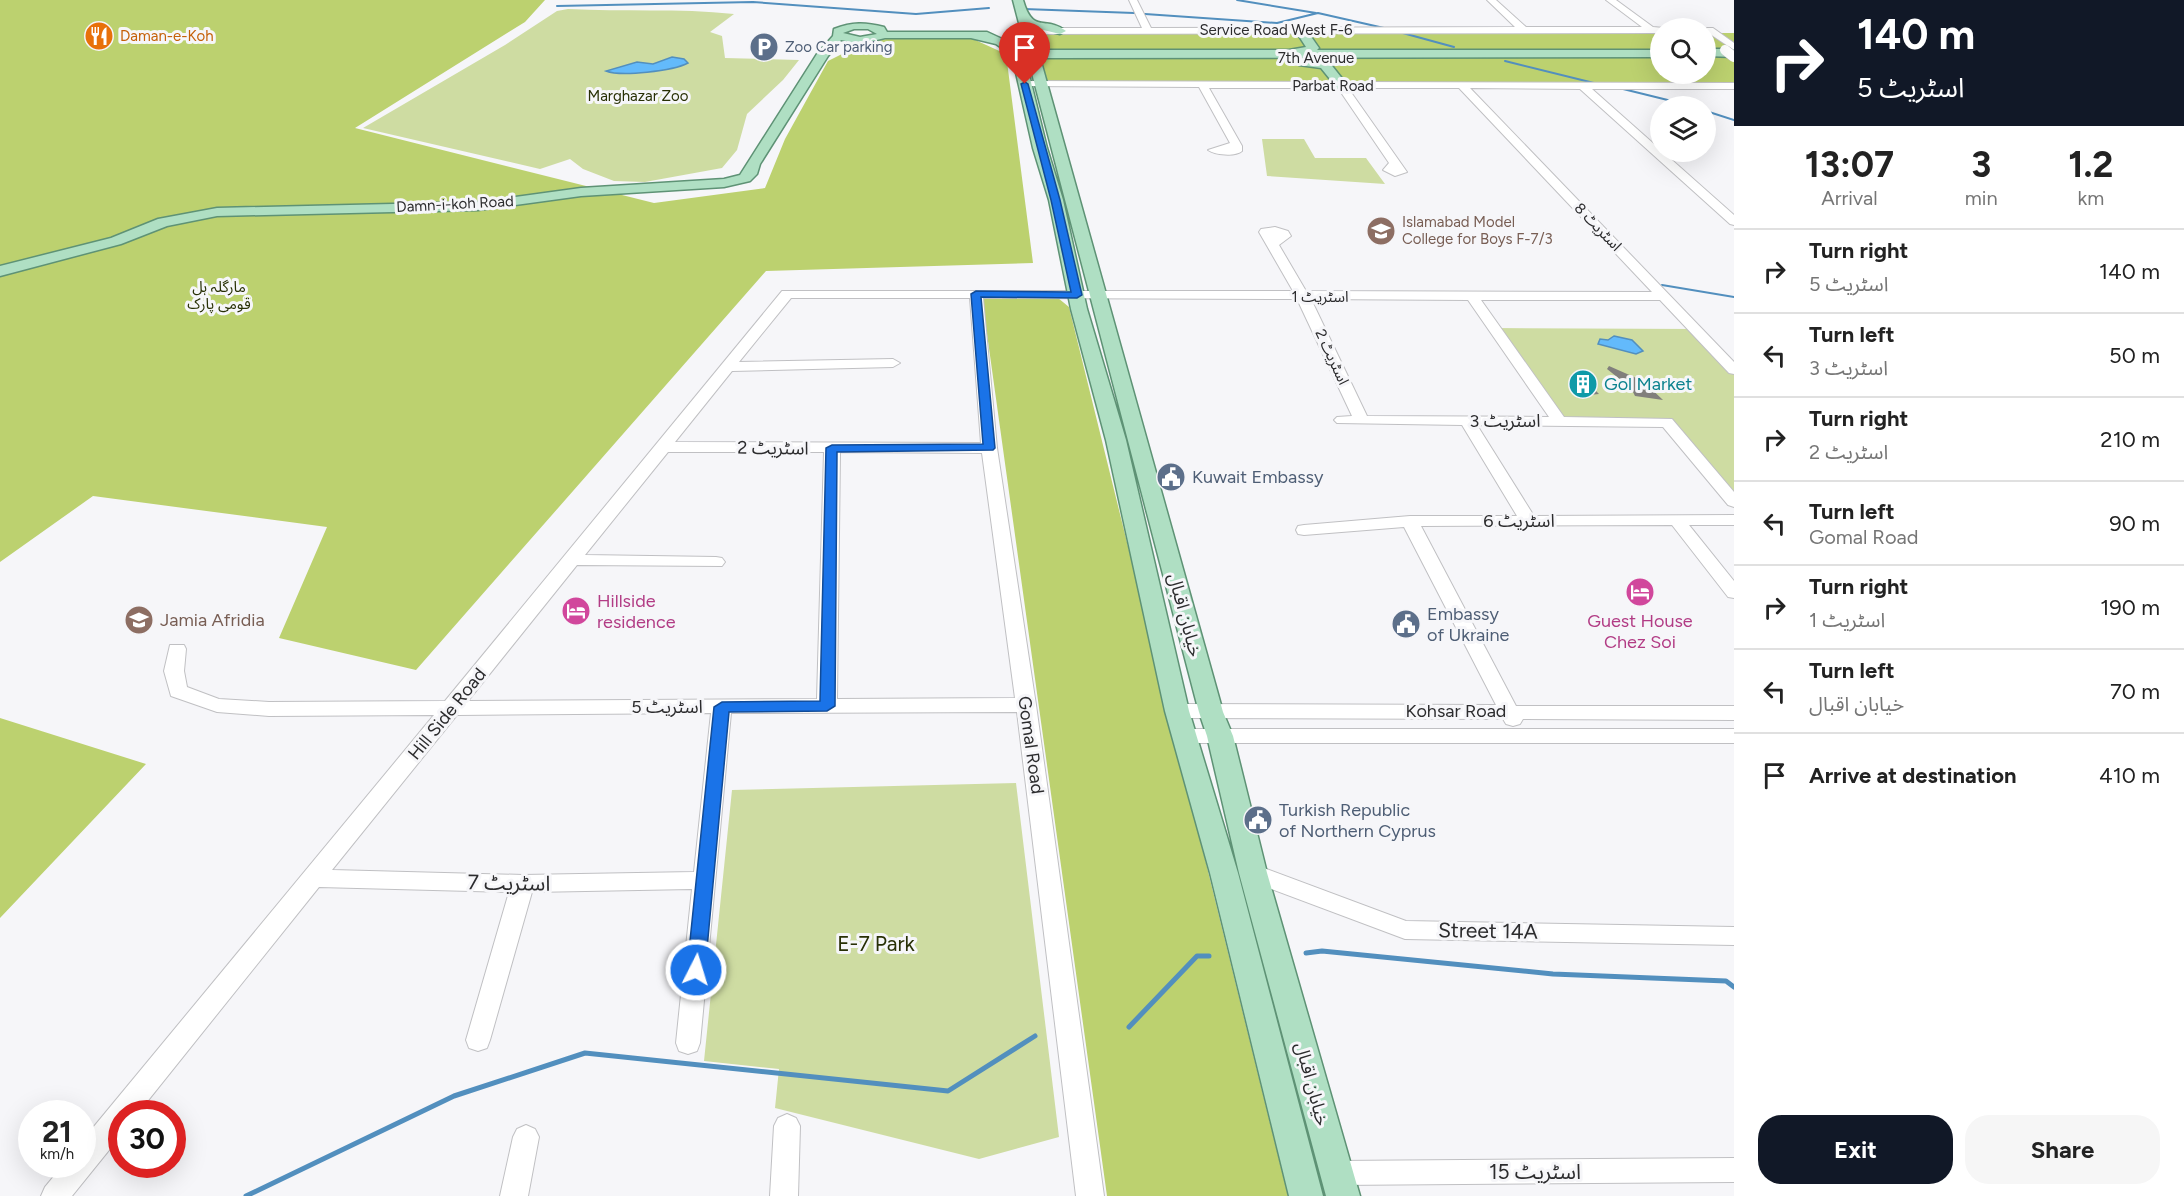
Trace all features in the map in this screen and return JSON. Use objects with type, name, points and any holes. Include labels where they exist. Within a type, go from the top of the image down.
[{"type":"main road","points":[[1020,8],[1030,22],[1060,31]]},
{"type":"main road","name":"خیابان اقبال","points":[[1020,8],[1056,200],[1088,295],[1220,736],[1253,873],[1340,1185]]},
{"type":"main road","points":[[862,40],[839,36],[837,33],[853,26],[868,26],[883,33]]},
{"type":"main road","points":[[970,33],[995,27]]},
{"type":"main road","points":[[1199,56],[1240,51],[1307,51],[1313,48],[1300,30]]},
{"type":"main road","points":[[1315,30],[1327,48],[1440,56]]},
{"type":"main road","points":[[822,58],[883,33],[1013,33],[1029,57]]},
{"type":"main road","points":[[970,33],[1000,41],[1029,57]]},
{"type":"main road","name":"خیابان اقبال","points":[[1013,33],[1029,57]]},
{"type":"main road","name":"Damn-i-koh Road","points":[[0,271],[116,241],[163,222],[217,212],[478,206],[581,192],[708,185],[737,180],[750,174],[753,164],[822,58],[839,36]]},
{"type":"main road","points":[[1716,50],[1732,46]]},
{"type":"main road","points":[[1716,53],[1732,46]]},
{"type":"main road","name":"7th Avenue","points":[[1029,57],[1072,55],[1650,56]]},
{"type":"main road","points":[[1199,56],[1315,62],[1325,65],[1342,86]]},
{"type":"main road","name":"7th Avenue","points":[[1029,57],[1053,62],[1086,58],[1199,56]]},
{"type":"main road","points":[[1357,86],[1341,66],[1346,62],[1420,62],[1440,56]]},
{"type":"main road","name":"خیابان اقبال","points":[[1088,295],[1116,440],[1177,711],[1224,873],[1306,1196]]},
{"type":"street","points":[[1029,57],[1148,31],[1133,0]]},
{"type":"street","points":[[1491,0],[1524,31]]},
{"type":"street","points":[[1610,0],[1650,27]]},
{"type":"street","name":"Service Road West F-6","points":[[1029,57],[1060,31],[1540,30],[1583,34],[1650,32]]},
{"type":"street","points":[[1716,39],[1732,46]]},
{"type":"street","points":[[1716,39],[1732,46]]},
{"type":"street","name":"Parbat Road","points":[[1029,57],[1203,86],[1734,86]]},
{"type":"street","name":"Parbat Road","points":[[1642,86],[1679,81],[1734,80]]},
{"type":"street","points":[[1203,86],[1237,146],[1237,151],[1213,150],[1230,146]]},
{"type":"street","points":[[1342,86],[1401,172],[1395,173],[1389,170],[1395,165]]},
{"type":"street","name":"اسٹریٹ 8","points":[[1462,86],[1734,370]]},
{"type":"street","points":[[1583,86],[1734,222]]},
{"type":"street","name":"اسٹریٹ 2","points":[[1272,244],[1283,239],[1284,234],[1275,231],[1265,232],[1303,297],[1362,420]]},
{"type":"street","name":"اسٹریٹ 1","points":[[772,314],[787,294],[1303,297],[1664,296]]},
{"type":"street","name":"Gomal Road","points":[[976,294],[989,448],[1026,705],[1090,1196]]},
{"type":"street","points":[[1472,296],[1560,422]]},
{"type":"street","name":"Hill Side Road","points":[[133,1100],[772,314]]},
{"type":"street","points":[[730,367],[893,363]]},
{"type":"street","name":"اسٹریٹ 3","points":[[1342,420],[1667,422],[1734,502]]},
{"type":"street","points":[[1467,421],[1529,521]]},
{"type":"street","name":"اسٹریٹ 2","points":[[665,447],[989,448]]},
{"type":"street","points":[[827,706],[832,448]]},
{"type":"street","name":"اسٹریٹ 6","points":[[1304,530],[1410,521],[1734,520]]},
{"type":"street","points":[[1410,521],[1508,711],[1523,735]]},
{"type":"street","points":[[1677,521],[1734,592]]},
{"type":"street","points":[[573,560],[716,561]]},
{"type":"street","name":"اسٹریٹ 5","points":[[177,649],[174,671],[178,691],[217,705],[269,709],[1026,705]]},
{"type":"street","points":[[688,1043],[722,707]]},
{"type":"street","name":"Kohsar Road","points":[[1177,711],[1734,713]]},
{"type":"street","name":"Kohsar Road","points":[[1185,736],[1734,736]]},
{"type":"street","name":"Street 14A","points":[[1253,873],[1405,930],[1734,936]]},
{"type":"street","name":"اسٹریٹ 7","points":[[313,878],[523,884],[704,880]]},
{"type":"street","points":[[478,1040],[523,884]]},
{"type":"street","points":[[784,1196],[787,1126]]},
{"type":"street","name":"Hill Side Road","points":[[96,1146],[108,1130]]},
{"type":"street","points":[[514,1196],[526,1137]]},
{"type":"street","name":"اسٹریٹ 15","points":[[1340,1185],[1734,1170]]},
{"type":"street","name":"Hill Side Road","points":[[55,1196],[70,1178]]},
{"type":"green space","name":"مارگلہ ہل قومی پارک","points":[[0,0],[545,0],[525,22],[355,128],[654,203],[765,188],[785,139],[828,61],[856,47],[886,39],[973,39],[1006,54],[1033,263],[766,271],[416,670],[279,638],[327,527],[93,496],[0,562]]},
{"type":"green space","name":"Marghazar Zoo","points":[[568,9],[734,14],[710,32],[722,36],[725,58],[799,60],[783,80],[747,114],[737,150],[722,168],[645,182],[614,181],[583,169],[570,159],[540,169],[363,128],[505,45],[557,11]]},
{"type":"green space","points":[[1650,33],[1650,84],[1716,84],[1716,33],[1734,33],[1734,85],[1048,83],[1034,34]]},
{"type":"green space","points":[[1262,139],[1304,139],[1315,158],[1366,158],[1385,184],[1267,176]]},
{"type":"green space","points":[[982,298],[1058,298],[1069,307],[1288,1196],[1107,1196]]},
{"type":"green space","points":[[1493,328],[1695,329],[1734,370],[1734,502],[1667,422],[1560,422]]},
{"type":"green space","points":[[0,718],[146,764],[0,918]]},
{"type":"green space","name":"E-7 Park","points":[[1016,783],[1059,1137],[979,1159],[775,1108],[779,1069],[704,1061],[732,790]]},
{"type":"water","points":[[672,57],[684,59],[688,63],[647,72],[613,73],[606,71],[637,62],[653,64]]},
{"type":"water","points":[[1614,336],[1632,340],[1643,351],[1636,354],[1598,344],[1600,339],[1608,340]]},
{"type":"building","points":[[1609,366],[1643,381],[1663,400],[1635,396],[1631,388],[1607,369]]},
{"type":"building","points":[[1577,372],[1599,394],[1579,396],[1575,392],[1573,380]]},
{"type":"waterway","points":[[1237,0],[1316,13]]},
{"type":"waterway","points":[[557,6],[753,2],[916,14],[989,8]]},
{"type":"waterway","points":[[1024,9],[1134,13]]},
{"type":"waterway","points":[[1145,14],[1277,23],[1318,13],[1384,28]]},
{"type":"waterway","points":[[1399,32],[1454,47]]},
{"type":"waterway","points":[[1505,61],[1598,84]]},
{"type":"waterway","points":[[1619,88],[1651,96]]},
{"type":"waterway","points":[[1716,114],[1734,120]]},
{"type":"waterway","points":[[1662,285],[1734,297]]},
{"type":"waterway","points":[[1306,953],[1322,951],[1553,974],[1726,981],[1734,987]]},
{"type":"waterway","points":[[1129,1027],[1197,956],[1209,956]]},
{"type":"waterway","points":[[246,1196],[454,1096],[585,1053],[948,1091],[1035,1036]]},
{"type":"place","name":"Daman-e-Koh","points":[[99,36]]},
{"type":"place","name":"Zoo Car parking","points":[[764,47]]},
{"type":"place","name":"Islamabad Model College for Boys F-7/3","points":[[1381,231]]},
{"type":"place","name":"Gol Market","points":[[1583,384]]},
{"type":"place","name":"Kuwait Embassy","points":[[1171,477]]},
{"type":"place","name":"Guest House Chez Soi","points":[[1640,592]]},
{"type":"place","name":"Hillside residence","points":[[576,611]]},
{"type":"place","name":"Jamia Afridia","points":[[139,620]]},
{"type":"place","name":"Embassy of Ukraine","points":[[1406,624]]},
{"type":"place","name":"Turkish Republic of Northern Cyprus","points":[[1258,820]]},
{"type":"route","points":[[696,970],[722,707],[827,706],[832,448],[989,448],[976,294],[1077,295],[1056,200],[1025,84]]}]
